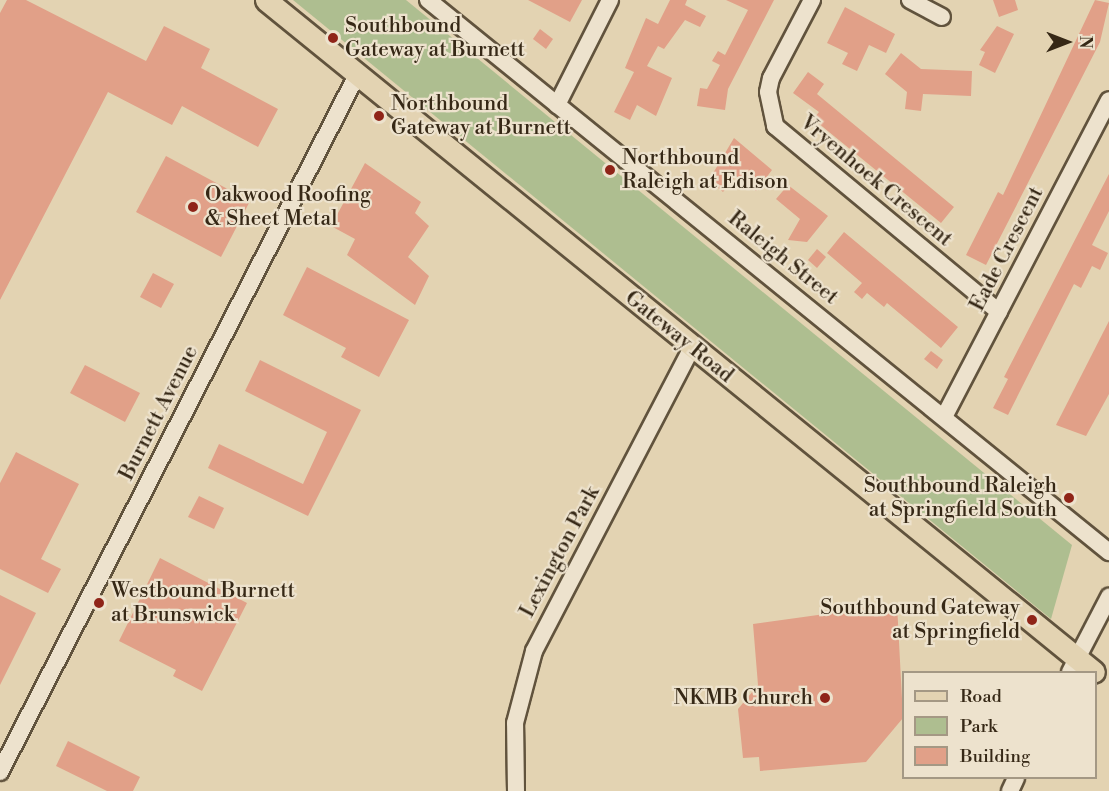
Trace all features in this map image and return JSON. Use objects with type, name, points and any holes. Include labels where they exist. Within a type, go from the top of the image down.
[{"type":"main road","name":"Gateway Road","points":[[266,0],[1084,669]]},
{"type":"street","name":"Raleigh Street","points":[[428,0],[1109,552]]},
{"type":"street","points":[[557,105],[610,0]]},
{"type":"street","name":"Vryenhoek Crescent","points":[[812,0],[771,78],[769,108],[775,126],[999,312]]},
{"type":"street","points":[[910,0],[942,17]]},
{"type":"street","name":"Burnett Avenue","points":[[0,772],[357,75]]},
{"type":"street","name":"Eade Crescent","points":[[944,417],[1109,100]]},
{"type":"street","name":"Lexington Park","points":[[516,791],[515,723],[534,651],[692,348]]},
{"type":"street","points":[[1084,669],[1109,597]]},
{"type":"green space","points":[[293,0],[406,0],[1072,545],[1051,619]]},
{"type":"building","points":[[7,0],[26,0],[146,61],[164,26],[210,49],[201,68],[278,109],[258,147],[182,106],[172,125],[108,92],[0,300],[0,13]]},
{"type":"building","points":[[528,0],[582,0],[570,22]]},
{"type":"building","points":[[670,0],[687,0],[685,5],[706,16],[700,27],[685,20],[664,49],[658,46],[647,66],[672,78],[656,116],[637,105],[630,120],[614,112],[634,72],[625,68],[646,18],[658,24]]},
{"type":"building","points":[[726,0],[774,0],[728,89],[725,110],[697,106],[700,88],[707,89],[720,65],[712,61],[718,51],[725,55],[748,10]]},
{"type":"building","points":[[993,0],[1015,0],[1018,10],[999,17]]},
{"type":"building","points":[[1095,0],[1109,3],[1100,42],[986,265],[966,255],[998,192],[1003,195]]},
{"type":"building","points":[[845,7],[895,34],[886,53],[869,45],[857,71],[842,64],[848,53],[827,43]]},
{"type":"building","points":[[997,26],[1014,34],[995,73],[979,65],[985,52],[980,50]]},
{"type":"building","points":[[540,29],[553,39],[546,49],[533,39]]},
{"type":"building","points":[[901,53],[921,69],[972,71],[971,96],[923,94],[921,111],[905,109],[907,92],[885,74]]},
{"type":"building","points":[[808,72],[824,84],[817,94],[954,207],[941,223],[813,119],[819,112],[793,93]]},
{"type":"building","points":[[734,138],[772,170],[756,191],[736,176],[723,192],[709,180]]},
{"type":"building","name":"Oakwood Roofing & Sheet Metal","points":[[166,156],[250,201],[221,257],[136,212]]},
{"type":"building","points":[[365,163],[421,202],[415,213],[429,226],[408,257],[429,276],[415,305],[347,255],[355,239],[331,226]]},
{"type":"building","points":[[1109,174],[1109,211],[1092,245],[1108,253],[1100,270],[1092,266],[1081,288],[1074,284],[1008,415],[993,408],[1008,379],[1004,377]]},
{"type":"building","points":[[788,185],[828,216],[807,242],[788,240],[800,219],[776,199]]},
{"type":"building","points":[[844,232],[958,327],[941,348],[887,303],[884,307],[867,293],[862,299],[854,292],[862,283],[827,253]]},
{"type":"building","points":[[817,249],[826,257],[817,268],[808,260]]},
{"type":"building","points":[[307,267],[409,320],[379,377],[341,357],[346,348],[283,315]]},
{"type":"building","points":[[153,273],[174,284],[161,308],[140,297]]},
{"type":"building","points":[[1109,321],[1109,394],[1086,436],[1056,425]]},
{"type":"building","points":[[931,351],[943,360],[937,369],[924,359]]},
{"type":"building","points":[[260,360],[361,410],[308,516],[208,468],[219,444],[303,484],[327,432],[245,391]]},
{"type":"building","points":[[85,365],[140,393],[125,422],[70,393]]},
{"type":"building","points":[[16,452],[79,484],[41,559],[61,569],[48,593],[0,569],[0,483]]},
{"type":"building","points":[[199,496],[224,508],[214,529],[188,517]]},
{"type":"building","points":[[160,558],[247,603],[202,691],[173,676],[176,670],[119,641]]},
{"type":"building","points":[[0,595],[36,613],[0,685]]},
{"type":"building","name":"NKMB Church","points":[[897,604],[902,719],[866,762],[760,771],[759,757],[743,758],[738,709],[758,685],[753,624]]},
{"type":"building","points":[[68,741],[140,777],[133,791],[107,791],[56,766]]},
{"type":"place","name":"Southbound Gateway at Burnett","points":[[333,38]]},
{"type":"place","name":"Northbound Gateway at Burnett","points":[[379,116]]},
{"type":"place","name":"Northbound Raleigh at Edison","points":[[610,170]]},
{"type":"place","name":"Oakwood Roofing & Sheet Metal","points":[[193,207]]},
{"type":"place","name":"Southbound Raleigh at Springfield South","points":[[1069,498]]},
{"type":"place","name":"Westbound Burnett at Brunswick","points":[[99,603]]},
{"type":"place","name":"Southbound Gateway at Springfield","points":[[1032,620]]},
{"type":"place","name":"NKMB Church","points":[[825,698]]}]
